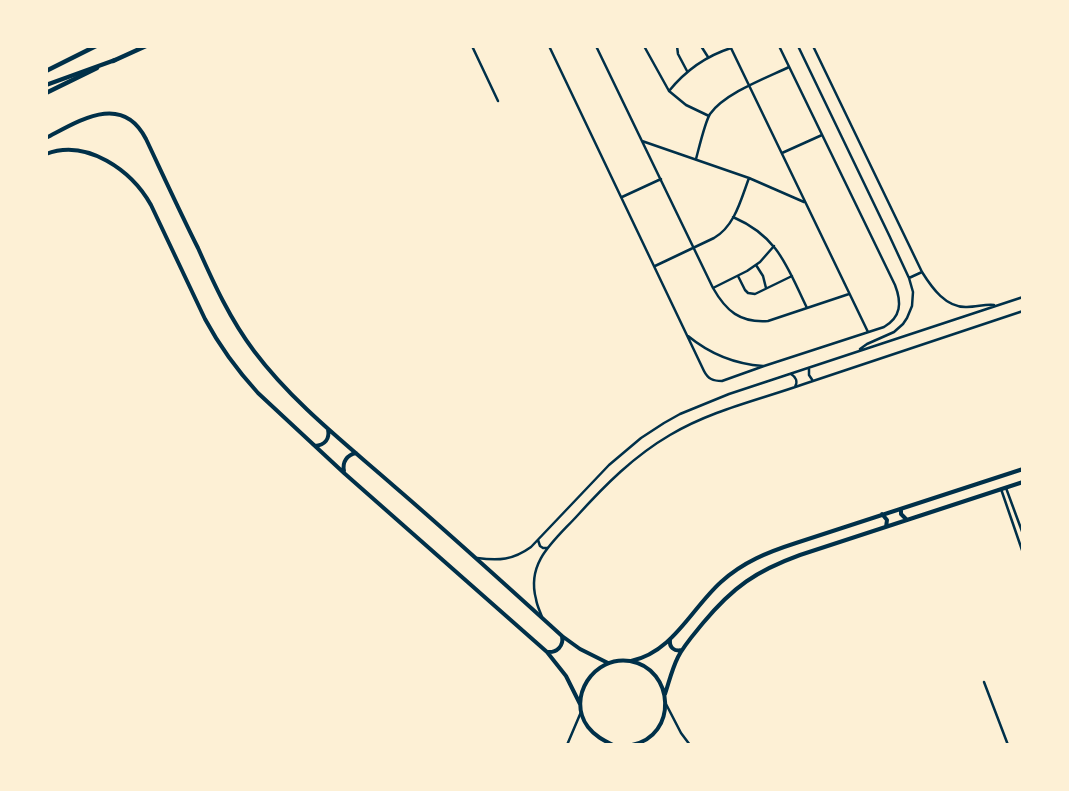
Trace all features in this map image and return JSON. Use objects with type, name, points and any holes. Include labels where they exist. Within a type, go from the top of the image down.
[{"type":"main road","points":[[46,71],[96,46]]},
{"type":"main road","points":[[46,93],[146,46]]},
{"type":"main road","points":[[46,85],[115,60]]},
{"type":"street","points":[[472,46],[498,101]]},
{"type":"street","points":[[549,46],[704,371],[711,380],[717,381],[722,381],[884,327],[890,324],[898,313],[900,299],[895,285],[779,46]]},
{"type":"street","points":[[597,46],[693,248],[713,288],[725,306],[737,315],[750,321],[759,322],[768,321],[849,294]]},
{"type":"street","points":[[644,46],[668,91],[686,105],[709,116]]},
{"type":"street","points":[[677,46],[678,54],[687,71]]},
{"type":"street","points":[[701,46],[708,57]]},
{"type":"street","points":[[798,46],[909,278],[913,292],[910,312],[903,324],[894,332],[867,344],[858,351]]},
{"type":"street","points":[[814,46],[922,272],[936,292],[954,305],[966,307],[985,304],[996,306]]},
{"type":"street","points":[[668,91],[687,71],[708,57],[731,47],[868,332]]},
{"type":"street","points":[[696,159],[709,116],[727,98],[789,67]]},
{"type":"street","points":[[46,138],[84,118],[100,114],[122,115],[138,126],[146,138],[214,284],[235,324],[276,378],[328,428],[562,636],[580,649],[608,663]]},
{"type":"street","points":[[782,154],[822,136]]},
{"type":"street","points":[[642,141],[749,178],[805,203]]},
{"type":"street","points":[[46,154],[57,150],[70,149],[88,153],[118,168],[134,180],[151,205],[205,319],[223,351],[240,373],[258,393],[344,473],[547,652],[566,676],[580,704],[587,726],[598,738],[613,745]]},
{"type":"street","points":[[654,266],[714,238],[722,232],[734,217],[749,178]]},
{"type":"street","points":[[622,197],[661,179]]},
{"type":"street","points":[[734,217],[756,229],[774,246],[784,260],[807,308]]},
{"type":"street","points":[[713,288],[756,265],[774,246]]},
{"type":"street","points":[[756,265],[763,276],[766,289]]},
{"type":"street","points":[[909,278],[922,272]]},
{"type":"street","points":[[738,276],[748,293],[755,294],[792,276]]},
{"type":"street","points":[[476,558],[496,560],[515,557],[524,553],[599,474],[629,447],[652,430],[680,414],[791,374],[1023,296]]},
{"type":"street","points":[[543,618],[536,601],[534,582],[538,564],[547,548],[611,480],[633,460],[657,443],[706,416],[1023,311]]},
{"type":"street","points":[[687,336],[705,349],[724,358],[744,364],[764,366]]},
{"type":"street","points":[[809,368],[809,375],[813,381]]},
{"type":"street","points":[[791,374],[796,381],[795,387]]},
{"type":"street","points":[[315,446],[323,444],[327,439],[328,428]]},
{"type":"street","points":[[344,473],[345,461],[356,453]]},
{"type":"street","points":[[580,704],[588,678],[597,669],[608,663],[631,661],[651,654],[670,640],[712,590],[749,562],[781,548],[1023,469]]},
{"type":"street","points":[[665,694],[674,666],[692,635],[730,594],[755,574],[800,555],[1023,482]]},
{"type":"street","points":[[1004,488],[1023,534]]},
{"type":"street","points":[[1004,488],[1010,514],[1023,553]]},
{"type":"street","points":[[901,508],[901,514],[906,520]]},
{"type":"street","points":[[1010,514],[1015,512]]},
{"type":"street","points":[[882,514],[886,520],[886,527]]},
{"type":"street","points":[[538,540],[541,547],[547,548]]},
{"type":"street","points":[[547,652],[552,652],[559,648],[562,636]]},
{"type":"street","points":[[670,640],[670,646],[673,649],[677,651],[682,650]]},
{"type":"street","points":[[631,661],[646,667],[658,679],[665,694],[666,704],[664,717],[658,728],[649,738],[639,744],[632,745]]},
{"type":"street","points":[[984,682],[1008,745]]},
{"type":"street","points":[[666,704],[689,744],[684,745]]},
{"type":"street","points":[[567,745],[581,711]]}]
